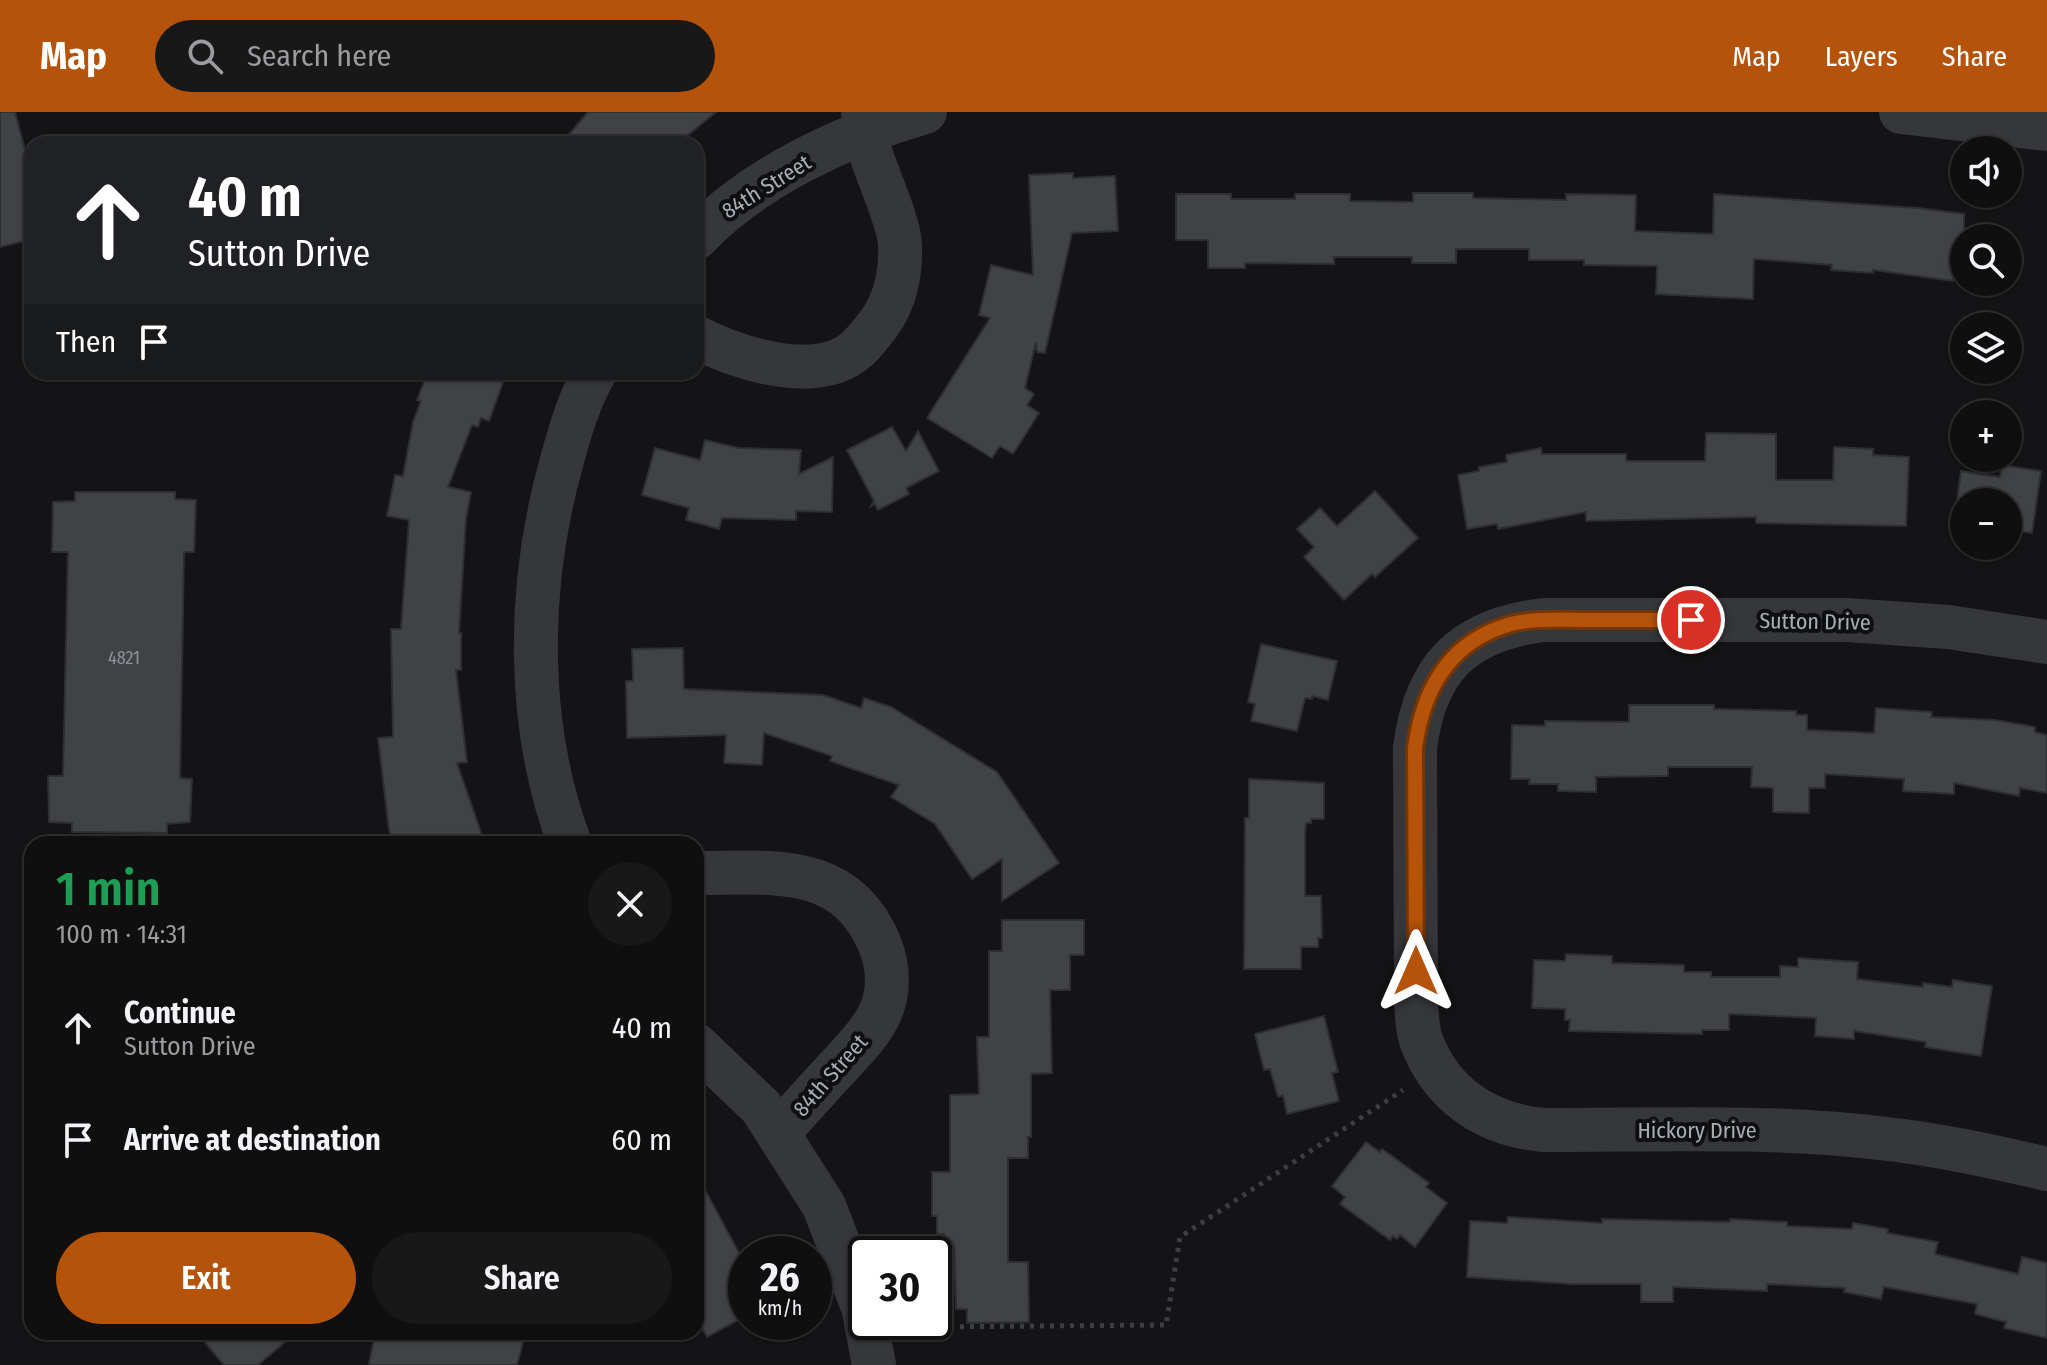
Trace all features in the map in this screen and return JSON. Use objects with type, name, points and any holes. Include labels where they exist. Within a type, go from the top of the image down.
[{"type":"street","name":"84th Street","points":[[704,230],[716,217],[864,122],[886,123],[925,112]]},
{"type":"street","points":[[1901,112],[2047,129]]},
{"type":"street","points":[[704,341],[727,353],[763,363],[809,366],[831,363],[856,351],[886,316],[898,283],[901,243],[868,146],[864,122]]},
{"type":"street","points":[[568,836],[548,764],[538,699],[535,633],[540,567],[550,502],[568,438],[592,380]]},
{"type":"street","name":"Sutton Drive","points":[[1416,1003],[1415,748],[1419,718],[1431,687],[1452,658],[1478,637],[1512,624],[1543,620],[1847,620],[1948,627],[2047,642]]},
{"type":"street","name":"84th Street","points":[[704,873],[804,876],[835,888],[852,901],[873,927],[886,959],[887,987],[880,1015],[864,1038],[778,1133]]},
{"type":"street","name":"Hickory Drive","points":[[1416,1003],[1420,1038],[1435,1069],[1457,1096],[1486,1116],[1517,1127],[1544,1130],[1776,1131],[1878,1137],[1977,1152],[2047,1169]]},
{"type":"street","name":"84th Street","points":[[704,1053],[761,1107],[824,1206],[848,1268]]},
{"type":"street","name":"84th Street","points":[[869,1340],[874,1365]]},
{"type":"path","points":[[952,1327],[1166,1325],[1180,1237],[1435,1069]]},
{"type":"building","points":[[0,112],[15,112],[24,146],[24,241],[0,247]]},
{"type":"building","points":[[588,112],[716,112],[687,136],[568,136]]},
{"type":"building","points":[[1073,173],[1073,178],[1115,176],[1118,231],[1072,233],[1045,353],[1037,352],[1036,342],[1025,388],[1034,394],[1027,405],[1039,413],[1013,454],[1000,446],[992,458],[927,418],[990,318],[979,315],[991,265],[1033,275],[1029,175]]},
{"type":"building","points":[[1413,193],[1473,193],[1473,198],[1566,200],[1566,194],[1636,195],[1635,231],[1713,234],[1714,194],[1918,208],[1964,214],[1964,224],[1950,224],[1950,281],[1873,270],[1873,273],[1831,270],[1832,265],[1754,259],[1753,299],[1656,294],[1657,266],[1584,265],[1584,260],[1529,260],[1529,249],[1456,249],[1456,263],[1412,263],[1412,257],[1334,257],[1334,264],[1245,263],[1245,268],[1208,268],[1208,240],[1176,240],[1176,194],[1231,194],[1231,199],[1295,199],[1295,194],[1350,194],[1350,201],[1413,202]]},
{"type":"building","points":[[425,380],[503,382],[489,421],[481,418],[478,427],[472,425],[448,487],[471,492],[466,518],[459,633],[461,670],[456,670],[467,762],[457,763],[482,836],[391,836],[389,830],[378,738],[393,737],[391,629],[401,629],[409,520],[387,516],[395,475],[403,476],[413,422],[421,401],[417,400]]},
{"type":"building","points":[[892,427],[906,451],[918,431],[939,471],[906,488],[909,494],[878,510],[875,504],[871,506],[874,501],[847,450]]},
{"type":"building","points":[[1706,433],[1776,434],[1776,480],[1833,480],[1834,447],[1873,449],[1873,455],[1909,457],[1906,526],[1756,523],[1756,517],[1586,521],[1586,512],[1498,529],[1497,524],[1467,529],[1458,475],[1507,462],[1506,455],[1541,448],[1542,454],[1626,454],[1626,461],[1705,461]]},
{"type":"building","points":[[705,440],[739,448],[801,450],[799,474],[833,457],[832,512],[796,511],[796,520],[722,518],[719,529],[686,520],[689,508],[642,495],[655,448],[700,460]]},
{"type":"building","points":[[2022,468],[2041,471],[2032,533],[2022,532],[2022,488],[1959,488],[1961,472],[2000,477],[2001,472],[2022,472]]},
{"type":"building","points":[[1375,491],[1418,538],[1344,600],[1304,557],[1314,547],[1297,529],[1320,508],[1337,526]]},
{"type":"building","points":[[75,492],[175,492],[175,499],[196,500],[194,552],[184,552],[180,778],[192,779],[190,822],[167,824],[167,833],[72,832],[72,823],[49,822],[48,776],[63,776],[68,552],[52,552],[53,502],[75,501]]},
{"type":"building","points":[[1261,644],[1337,661],[1328,700],[1312,696],[1312,699],[1305,698],[1297,731],[1251,721],[1255,704],[1248,702]]},
{"type":"building","points":[[683,648],[684,689],[823,695],[861,708],[864,698],[891,707],[997,772],[1059,863],[1002,901],[1002,859],[972,879],[935,824],[891,797],[899,785],[830,761],[832,756],[764,733],[762,765],[724,763],[726,735],[627,738],[626,681],[633,681],[632,649]]},
{"type":"building","points":[[1629,705],[1714,705],[1714,709],[1796,711],[1796,715],[1807,715],[1807,730],[1874,733],[1876,708],[1932,712],[1931,717],[1995,720],[2035,727],[2035,732],[2047,735],[2047,793],[2020,788],[2019,796],[1954,783],[1954,794],[1903,791],[1904,779],[1825,774],[1825,788],[1809,788],[1809,813],[1773,812],[1773,788],[1751,787],[1752,767],[1668,767],[1668,776],[1596,777],[1596,792],[1558,791],[1558,784],[1529,784],[1530,779],[1511,779],[1512,725],[1545,726],[1545,721],[1629,722]]},
{"type":"building","points":[[1249,779],[1324,783],[1324,819],[1311,819],[1311,823],[1306,823],[1305,833],[1305,896],[1321,896],[1322,938],[1318,938],[1318,947],[1301,947],[1301,969],[1244,969],[1245,818],[1249,818]]},
{"type":"building","points":[[1002,920],[1084,920],[1084,955],[1070,955],[1070,990],[1050,990],[1052,1073],[1031,1074],[1028,1158],[1008,1158],[1008,1262],[1028,1262],[1029,1322],[967,1323],[967,1309],[956,1309],[952,1236],[937,1234],[937,1216],[932,1216],[932,1172],[950,1172],[950,1095],[979,1094],[977,1037],[989,1037],[989,951],[1002,951]]},
{"type":"building","points":[[1566,954],[1612,956],[1612,963],[1684,965],[1684,972],[1711,972],[1711,977],[1780,977],[1780,966],[1798,967],[1798,958],[1858,962],[1857,979],[1923,987],[1923,983],[1952,987],[1953,980],[1992,986],[1981,1056],[1925,1047],[1926,1042],[1854,1031],[1854,1039],[1815,1036],[1816,1018],[1729,1014],[1729,1030],[1702,1030],[1702,1034],[1569,1031],[1570,1020],[1565,1020],[1565,1009],[1532,1008],[1534,960],[1565,961]]},
{"type":"building","points":[[1324,1016],[1338,1072],[1332,1073],[1339,1101],[1287,1114],[1283,1095],[1278,1097],[1270,1069],[1264,1070],[1255,1034]]},
{"type":"building","points":[[1366,1142],[1380,1152],[1382,1149],[1429,1183],[1426,1187],[1447,1203],[1415,1247],[1400,1235],[1390,1240],[1340,1204],[1345,1197],[1332,1186]]},
{"type":"building","points":[[704,1188],[730,1236],[728,1326],[707,1337],[704,1332]]},
{"type":"building","points":[[1508,1217],[1602,1223],[1602,1219],[1730,1222],[1730,1219],[1852,1229],[1853,1223],[1938,1242],[1935,1254],[2018,1274],[2022,1257],[2047,1263],[2047,1338],[2004,1328],[2006,1322],[1975,1314],[1977,1304],[1884,1287],[1881,1299],[1844,1292],[1845,1288],[1767,1284],[1767,1291],[1673,1287],[1673,1302],[1641,1302],[1641,1284],[1571,1284],[1467,1277],[1470,1221],[1507,1223]]},
{"type":"building","points":[[203,1340],[288,1340],[258,1365],[224,1365]]},
{"type":"building","points":[[374,1340],[524,1340],[517,1365],[369,1365]]},
{"type":"route","points":[[1416,971],[1415,748],[1419,718],[1431,687],[1452,658],[1478,637],[1512,624],[1543,620],[1691,620]]}]
